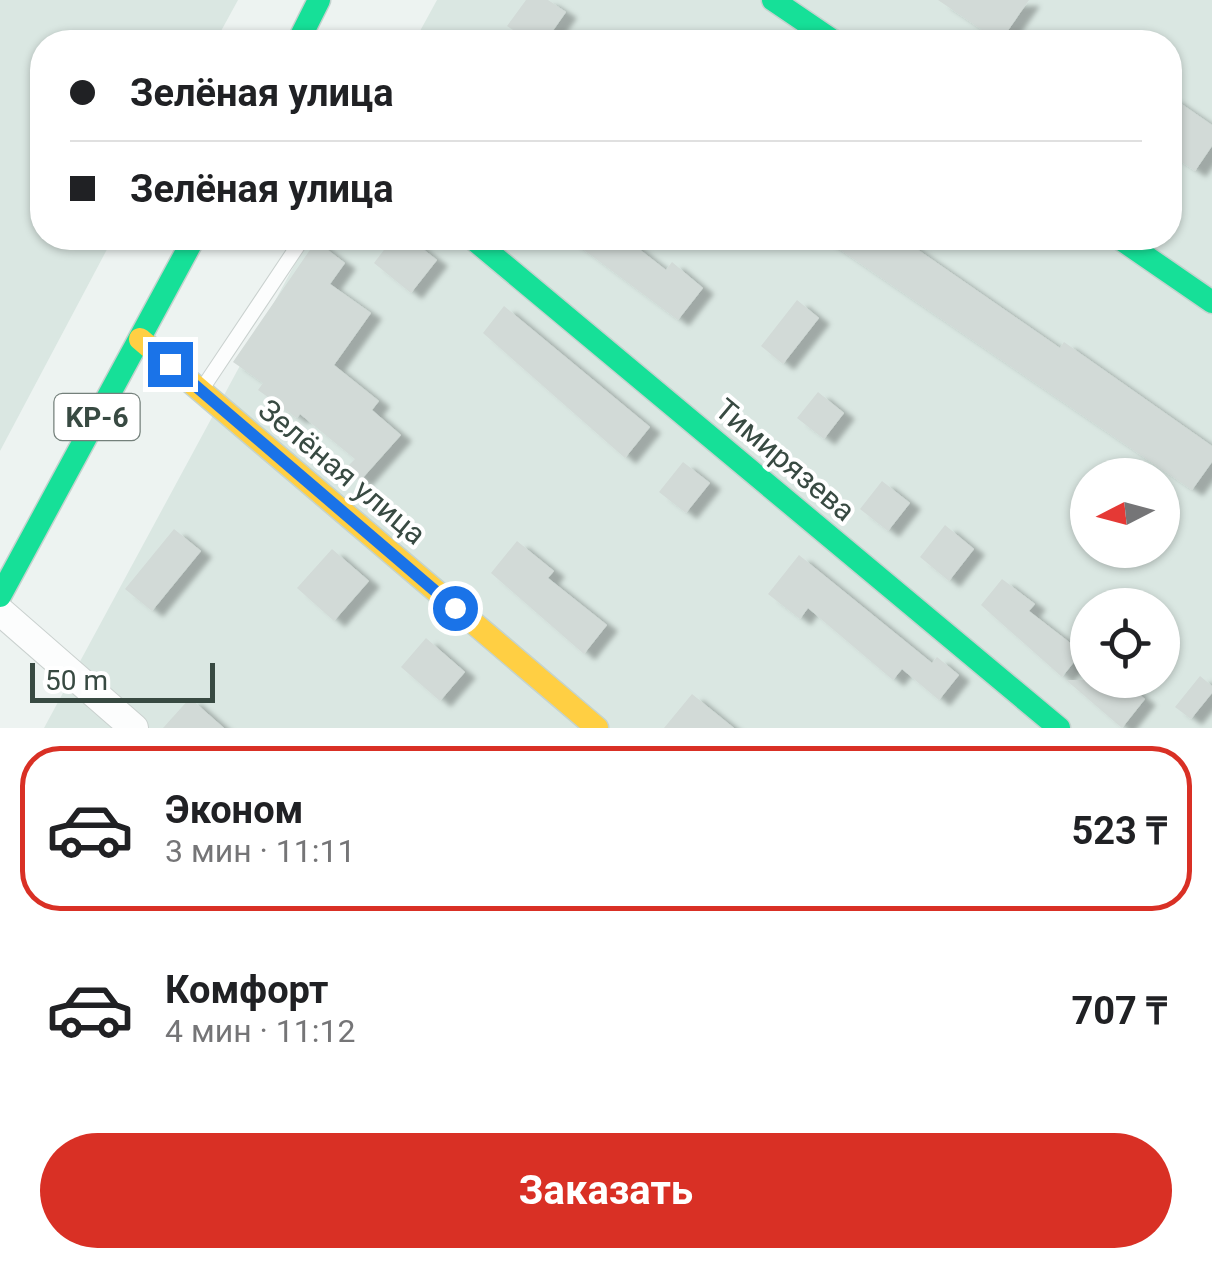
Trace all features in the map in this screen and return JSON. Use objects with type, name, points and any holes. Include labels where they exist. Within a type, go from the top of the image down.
[{"type":"main road","points":[[304,30],[319,0]]},
{"type":"main road","points":[[773,0],[817,30]]},
{"type":"main road","name":"KP-6","points":[[0,596],[188,250]]},
{"type":"main road","name":"Тимирязева","points":[[486,250],[1059,728]]},
{"type":"main road","points":[[1136,250],[1212,302]]},
{"type":"main road","name":"Зелёная улица","points":[[140,338],[597,728]]},
{"type":"street","points":[[0,611],[134,728]]},
{"type":"lane","points":[[200,390],[294,250]]},
{"type":"shaded area","points":[[0,0],[238,0],[222,30],[30,30],[30,250],[107,250],[0,451]]},
{"type":"shaded area","points":[[437,0],[1212,0],[1212,728],[44,728],[303,250],[1182,250],[1182,30],[421,30]]},
{"type":"building","points":[[526,0],[548,0],[566,12],[553,30],[513,30],[507,26]]},
{"type":"building","points":[[938,0],[1029,0],[1008,30],[982,30]]},
{"type":"building","points":[[1182,104],[1212,125],[1212,146],[1195,171],[1182,162]]},
{"type":"building","points":[[310,250],[328,250],[345,263],[330,284],[371,313],[334,365],[379,401],[372,410],[401,435],[360,481],[346,468],[355,459],[300,414],[297,418],[258,390],[263,383],[233,362]]},
{"type":"building","points":[[384,250],[424,250],[437,260],[411,293],[374,263]]},
{"type":"building","points":[[584,250],[640,250],[666,270],[672,262],[703,288],[678,320]]},
{"type":"building","points":[[841,250],[918,250],[1060,348],[1064,342],[1212,446],[1212,462],[1192,490],[1180,482],[1180,458],[1145,458]]},
{"type":"building","points":[[797,300],[819,318],[783,364],[761,346]]},
{"type":"building","points":[[504,306],[650,427],[625,458],[483,333]]},
{"type":"building","points":[[818,392],[844,413],[824,439],[797,418]]},
{"type":"building","points":[[683,462],[710,483],[686,513],[659,492]]},
{"type":"building","points":[[882,481],[910,503],[888,531],[860,509]]},
{"type":"building","points":[[945,525],[974,549],[949,581],[920,557]]},
{"type":"building","points":[[174,529],[201,551],[152,611],[125,589]]},
{"type":"building","points":[[517,541],[554,571],[548,578],[607,625],[584,654],[491,573]]},
{"type":"building","points":[[332,549],[369,581],[334,621],[297,588]]},
{"type":"building","points":[[799,555],[932,663],[937,657],[959,675],[939,700],[902,669],[893,680],[808,608],[800,619],[768,594]]},
{"type":"building","points":[[1002,579],[1035,604],[1029,611],[1070,643],[1070,667],[1062,677],[981,605]]},
{"type":"building","points":[[426,638],[465,672],[440,701],[401,667]]},
{"type":"building","points":[[1200,676],[1212,686],[1212,693],[1191,719],[1175,707]]},
{"type":"building","points":[[692,694],[734,728],[664,728]]},
{"type":"building","points":[[190,698],[224,728],[163,728]]},
{"type":"building","points":[[1087,698],[1145,699],[1122,728]]},
{"type":"traffic: fast","points":[[304,30],[319,0]]},
{"type":"traffic: fast","points":[[773,0],[817,30]]},
{"type":"traffic: fast","points":[[0,596],[187,250]]},
{"type":"traffic: fast","points":[[486,250],[1059,728]]},
{"type":"traffic: fast","points":[[1136,250],[1212,302]]},
{"type":"traffic: slow","points":[[140,339],[597,728]]},
{"type":"route","points":[[170,364],[455,608]]}]
